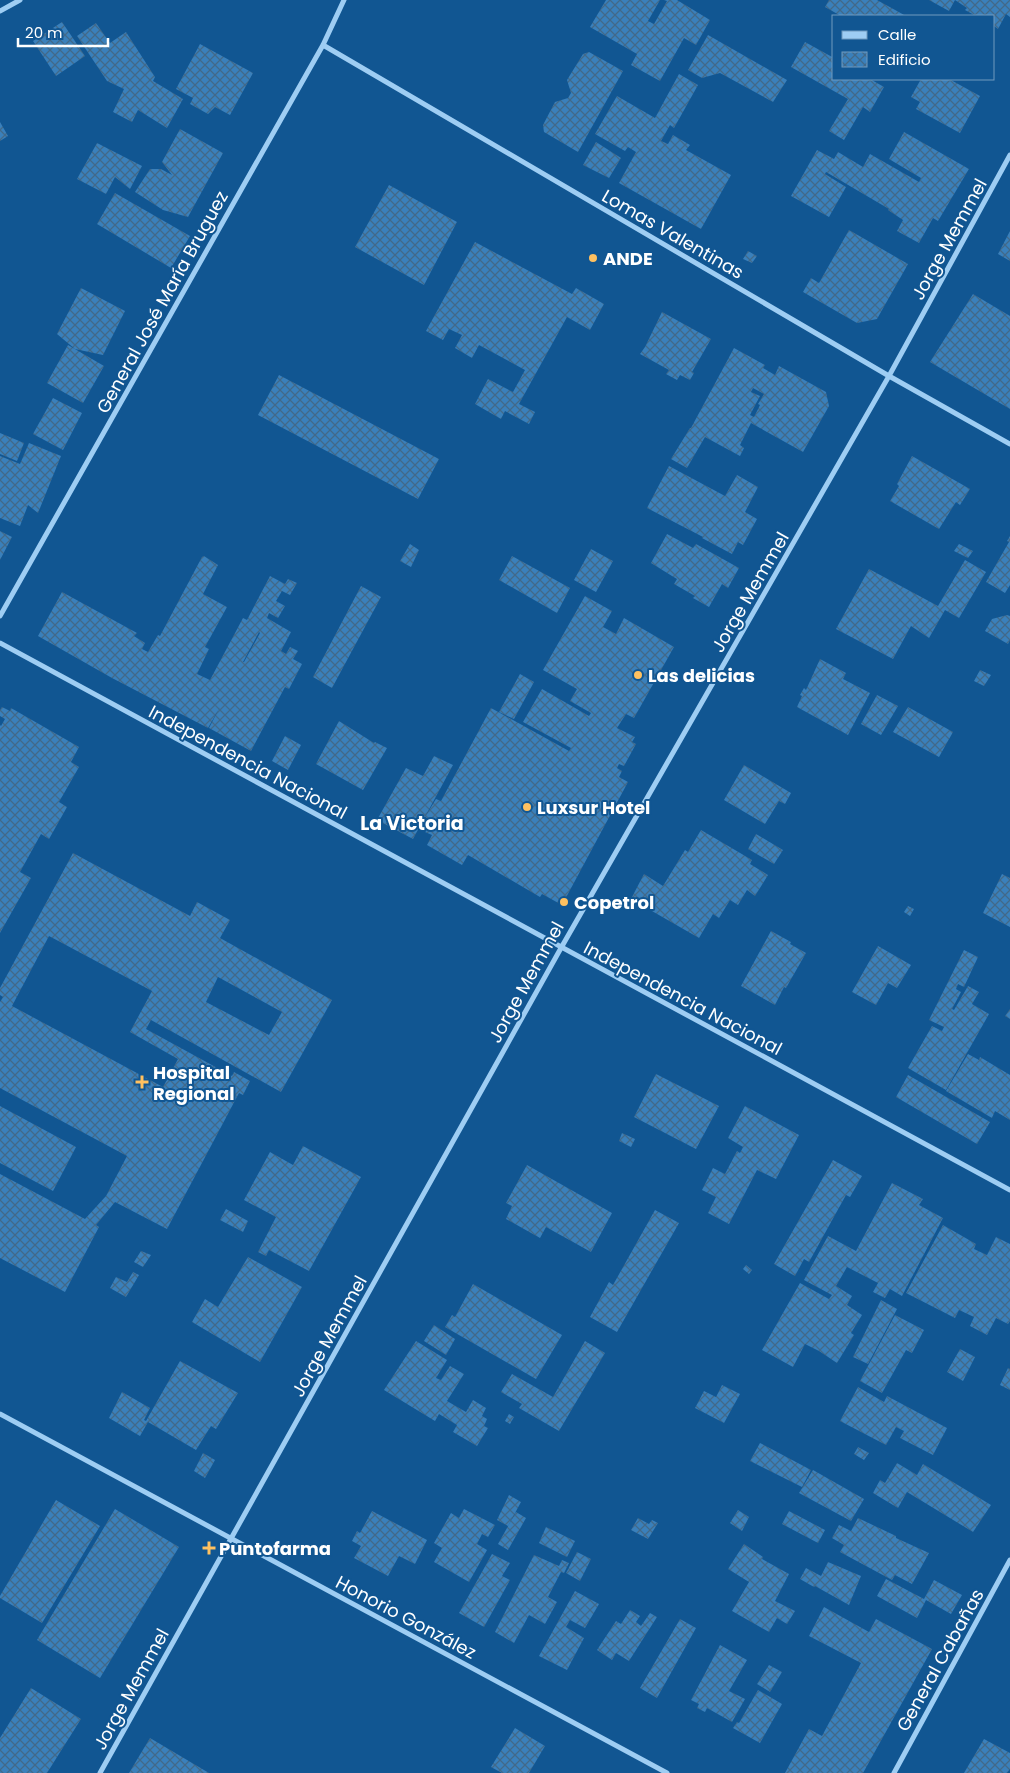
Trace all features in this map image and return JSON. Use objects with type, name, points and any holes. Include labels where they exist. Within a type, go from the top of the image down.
[{"type":"street","points":[[0,11],[20,0]]},
{"type":"street","name":"General José María Bruguez","points":[[0,616],[323,45],[344,0]]},
{"type":"street","name":"Lomas Valentinas","points":[[323,45],[889,376],[1010,444]]},
{"type":"street","name":"Jorge Memmel","points":[[100,1773],[561,948],[889,376],[1010,155]]},
{"type":"street","name":"Independencia Nacional","points":[[0,643],[1010,1190]]},
{"type":"street","name":"Honorio González","points":[[0,1414],[666,1773]]},
{"type":"street","name":"General Cabañas","points":[[894,1773],[1010,1560]]},
{"type":"building","points":[[606,0],[660,0],[648,21],[654,24],[667,1],[664,0],[677,0],[710,20],[696,45],[684,38],[660,81],[631,65],[637,54],[590,27]]},
{"type":"building","points":[[829,0],[877,0],[904,15],[839,15],[825,7]]},
{"type":"building","points":[[929,0],[955,0],[949,11]]},
{"type":"building","points":[[955,0],[1010,0],[1010,17],[1006,14],[998,29],[995,27],[995,15],[974,15],[965,10],[967,8]]},
{"type":"building","points":[[62,22],[85,56],[56,76],[33,41]]},
{"type":"building","points":[[96,23],[110,43],[126,32],[155,77],[153,81],[183,99],[167,128],[138,110],[132,122],[113,112],[124,89],[107,81],[77,36]]},
{"type":"building","points":[[708,35],[787,80],[773,102],[720,73],[702,78],[688,70]]},
{"type":"building","points":[[805,42],[832,57],[832,80],[872,80],[884,87],[870,112],[863,107],[844,140],[829,131],[848,99],[791,67]]},
{"type":"building","points":[[200,44],[253,73],[230,115],[215,107],[208,114],[190,104],[193,98],[176,89]]},
{"type":"building","points":[[589,52],[623,71],[578,152],[544,132],[543,125],[555,102],[568,98],[571,93],[567,80],[583,54]]},
{"type":"building","points":[[679,74],[698,85],[674,128],[670,125],[661,141],[668,144],[673,135],[690,145],[686,150],[731,175],[701,229],[619,183],[636,152],[628,147],[625,151],[595,134],[617,96],[655,118]]},
{"type":"building","points":[[920,80],[951,80],[980,96],[960,133],[916,109],[920,102],[911,97]]},
{"type":"building","points":[[0,122],[8,136],[0,141]]},
{"type":"building","points":[[180,129],[223,153],[188,217],[163,210],[135,192],[150,169],[161,169],[172,175],[162,162]]},
{"type":"building","points":[[904,132],[969,169],[938,221],[933,218],[919,243],[897,231],[903,220],[889,209],[826,172],[825,174],[846,187],[829,217],[791,196],[817,150],[834,159],[838,152],[863,167],[870,154],[919,182],[921,178],[889,159]]},
{"type":"building","points":[[596,142],[621,158],[609,178],[583,165]]},
{"type":"building","points":[[97,143],[142,166],[130,189],[115,177],[106,194],[77,179]]},
{"type":"building","points":[[389,185],[457,222],[424,285],[355,247]]},
{"type":"building","points":[[115,193],[190,236],[171,268],[97,224]]},
{"type":"building","points":[[849,230],[908,264],[877,319],[857,323],[803,292],[811,278],[819,283]]},
{"type":"building","points":[[1010,231],[1010,261],[998,254]]},
{"type":"building","points":[[475,242],[572,294],[576,288],[604,304],[590,330],[567,317],[519,404],[535,412],[529,424],[505,411],[501,419],[475,404],[488,379],[513,392],[525,370],[479,345],[472,358],[455,348],[462,335],[449,329],[443,340],[426,331]]},
{"type":"building","points":[[748,251],[757,256],[752,263],[743,259]]},
{"type":"building","points":[[81,288],[125,311],[103,355],[75,349],[57,334]]},
{"type":"building","points":[[973,294],[1010,316],[1010,409],[930,362]]},
{"type":"building","points":[[662,312],[711,339],[692,372],[694,373],[690,380],[680,375],[677,380],[666,374],[669,370],[640,354]]},
{"type":"building","points":[[68,345],[104,366],[83,403],[47,383]]},
{"type":"building","points":[[734,348],[765,365],[763,368],[775,375],[779,366],[826,392],[829,406],[803,452],[751,423],[740,445],[744,448],[740,456],[705,437],[687,468],[671,459],[691,428]],"holes":[[[753,388],[764,394],[758,404],[760,405],[754,417],[750,415],[760,396],[751,392]]]},
{"type":"building","points":[[279,375],[439,459],[418,499],[258,415]]},
{"type":"building","points":[[53,398],[82,413],[63,450],[33,434]]},
{"type":"building","points":[[0,433],[24,443],[17,461],[0,454]]},
{"type":"building","points":[[29,443],[61,456],[38,513],[28,505],[20,526],[0,518],[0,456],[20,464]]},
{"type":"building","points":[[912,456],[970,489],[960,505],[956,502],[939,529],[890,501]]},
{"type":"building","points":[[669,466],[725,496],[737,475],[758,487],[745,512],[757,519],[743,545],[738,542],[732,554],[647,508]]},
{"type":"building","points":[[0,531],[12,537],[0,560]]},
{"type":"building","points":[[667,534],[693,548],[696,544],[739,568],[728,588],[722,584],[709,607],[693,598],[695,596],[674,584],[677,579],[651,563]]},
{"type":"building","points":[[1010,536],[1010,585],[1005,593],[986,582],[1009,542],[1007,541]]},
{"type":"building","points":[[410,544],[419,550],[411,567],[400,561]]},
{"type":"building","points":[[959,544],[973,551],[968,558],[954,551]]},
{"type":"building","points":[[591,549],[613,561],[596,592],[574,580]]},
{"type":"building","points":[[204,556],[218,565],[203,594],[227,607],[205,647],[209,649],[197,674],[210,680],[243,618],[247,620],[270,576],[285,584],[288,579],[297,583],[290,595],[282,591],[276,601],[285,606],[278,618],[269,613],[267,618],[291,632],[281,651],[286,654],[290,647],[298,651],[293,659],[302,664],[289,689],[285,687],[251,751],[209,728],[220,707],[208,728],[112,678],[38,636],[62,592],[137,633],[134,636],[145,643],[142,649],[148,652],[158,635],[160,636]],"holes":[[[259,632],[244,662],[243,662]]]},
{"type":"building","points":[[512,556],[570,588],[557,613],[499,580]]},
{"type":"building","points":[[965,560],[986,572],[959,618],[945,610],[929,638],[911,626],[893,659],[836,629],[869,569],[938,606]]},
{"type":"building","points":[[361,586],[381,597],[332,688],[313,677]]},
{"type":"building","name":"Luxsur Hotel","points":[[585,596],[612,611],[603,627],[616,634],[624,618],[674,647],[634,718],[626,714],[617,728],[635,737],[632,742],[636,744],[624,766],[619,764],[617,768],[622,771],[619,777],[628,782],[562,905],[542,894],[540,897],[468,855],[462,865],[427,845],[432,835],[425,832],[431,820],[425,817],[436,799],[441,801],[491,708],[569,751],[571,748],[523,722],[542,689],[589,716],[591,713],[570,701],[577,689],[543,670]]},
{"type":"building","points":[[1010,616],[1010,640],[1008,644],[985,631],[992,619]]},
{"type":"building","points":[[820,659],[846,673],[843,679],[870,693],[848,735],[797,707],[802,696],[800,695],[804,688],[806,690]]},
{"type":"building","points":[[980,670],[991,675],[984,686],[974,681]]},
{"type":"building","points":[[520,674],[534,682],[514,719],[499,712]]},
{"type":"building","points":[[877,695],[898,706],[881,735],[861,724]]},
{"type":"building","points":[[2,707],[10,711],[11,708],[79,747],[71,762],[79,767],[59,802],[67,807],[49,839],[41,834],[20,872],[31,878],[0,933],[0,725],[5,719],[0,716]]},
{"type":"building","points":[[908,707],[953,732],[939,757],[893,732]]},
{"type":"building","points":[[339,721],[374,743],[387,748],[363,790],[316,764]]},
{"type":"building","points":[[285,736],[301,745],[288,770],[272,761]]},
{"type":"building","points":[[434,756],[453,765],[413,839],[377,820],[406,768],[423,776]]},
{"type":"building","points":[[744,765],[791,793],[785,804],[779,801],[765,824],[724,800]]},
{"type":"building","points":[[701,830],[752,860],[750,864],[768,875],[755,896],[747,890],[738,905],[730,900],[719,918],[713,914],[699,938],[631,899],[644,874],[663,886],[685,850],[688,852]]},
{"type":"building","points":[[756,834],[783,850],[774,864],[748,849]]},
{"type":"building","points":[[73,853],[190,916],[197,902],[230,920],[220,938],[332,1000],[281,1092],[151,1020],[146,1029],[232,1076],[234,1072],[250,1081],[243,1095],[239,1093],[167,1229],[115,1202],[96,1225],[99,1227],[65,1292],[0,1258],[0,1174],[85,1219],[106,1196],[127,1156],[0,1088],[0,1002],[3,997],[0,995],[0,988]],"holes":[[[49,936],[152,991],[130,1032],[178,1059],[163,1087],[12,1006]],[[218,977],[282,1012],[269,1035],[206,1002]]]},
{"type":"building","points":[[1002,874],[1010,878],[1010,927],[983,913]]},
{"type":"building","points":[[908,906],[914,909],[910,916],[904,912]]},
{"type":"building","points":[[771,931],[806,953],[775,1005],[741,986]]},
{"type":"building","points":[[878,946],[911,965],[897,988],[888,983],[876,1005],[852,992]]},
{"type":"building","points":[[964,950],[978,957],[964,987],[958,984],[956,989],[961,992],[952,1009],[954,1010],[968,986],[979,992],[972,1004],[989,1014],[946,1090],[908,1068],[932,1026],[942,1031],[944,1027],[929,1020]]},
{"type":"building","points":[[1010,1009],[1010,1019],[1005,1016]]},
{"type":"building","points":[[968,1054],[979,1060],[980,1057],[1010,1075],[1010,1120],[995,1111],[992,1118],[946,1091]]},
{"type":"building","points":[[656,1074],[719,1106],[696,1149],[634,1117]]},
{"type":"building","points":[[908,1075],[990,1122],[977,1144],[896,1097]]},
{"type":"building","points":[[0,1106],[76,1147],[53,1191],[0,1163]]},
{"type":"building","points":[[745,1106],[799,1135],[776,1179],[757,1170],[729,1224],[708,1213],[716,1197],[702,1190],[713,1168],[725,1174],[737,1151],[740,1153],[743,1147],[728,1138]]},
{"type":"building","points":[[622,1133],[635,1139],[631,1147],[619,1141]]},
{"type":"building","points":[[303,1146],[361,1177],[309,1271],[269,1250],[266,1256],[258,1252],[276,1217],[244,1200],[270,1152],[293,1165]]},
{"type":"building","points":[[833,1160],[862,1176],[850,1197],[846,1195],[809,1262],[804,1259],[795,1276],[774,1264]]},
{"type":"building","points":[[527,1165],[612,1213],[591,1252],[546,1227],[540,1238],[506,1219],[512,1206],[506,1203]]},
{"type":"building","points":[[892,1183],[923,1199],[919,1205],[943,1218],[902,1296],[890,1289],[885,1298],[873,1292],[878,1283],[847,1267],[836,1286],[852,1296],[847,1305],[862,1315],[851,1333],[854,1335],[837,1363],[805,1344],[793,1367],[762,1350],[800,1283],[829,1299],[832,1295],[804,1280],[828,1236],[856,1251]]},
{"type":"building","points":[[226,1209],[248,1221],[243,1232],[220,1220]]},
{"type":"building","points":[[655,1210],[679,1223],[617,1332],[590,1317],[609,1282],[613,1285]]},
{"type":"building","points":[[943,1225],[976,1244],[974,1249],[987,1255],[996,1237],[1010,1244],[1010,1321],[1008,1324],[996,1318],[987,1335],[970,1326],[974,1317],[959,1310],[955,1318],[906,1293]]},
{"type":"building","points":[[141,1251],[151,1255],[143,1267],[134,1262]]},
{"type":"building","points":[[248,1257],[302,1287],[260,1362],[192,1322],[205,1299],[218,1307]]},
{"type":"building","points":[[746,1265],[752,1270],[749,1274],[743,1269]]},
{"type":"building","points":[[133,1272],[139,1275],[126,1297],[110,1288],[116,1277],[127,1282]]},
{"type":"building","points":[[473,1284],[562,1335],[536,1379],[445,1327],[452,1315],[455,1317]]},
{"type":"building","points":[[881,1300],[897,1309],[868,1364],[853,1357]]},
{"type":"building","points":[[895,1315],[924,1330],[912,1353],[906,1350],[882,1393],[860,1381]]},
{"type":"building","points":[[434,1325],[455,1339],[446,1355],[424,1341]]},
{"type":"building","points":[[416,1341],[447,1360],[436,1378],[441,1380],[450,1366],[464,1374],[447,1401],[466,1412],[473,1400],[486,1408],[482,1416],[487,1419],[484,1426],[488,1428],[477,1446],[453,1432],[457,1425],[439,1414],[435,1421],[384,1390]]},
{"type":"building","points":[[585,1341],[605,1353],[559,1431],[519,1408],[522,1404],[501,1392],[512,1374],[553,1397]]},
{"type":"building","points":[[960,1349],[975,1357],[963,1381],[947,1372]]},
{"type":"building","points":[[180,1361],[238,1393],[216,1429],[211,1426],[196,1450],[148,1422],[140,1436],[109,1418],[122,1392],[150,1408],[144,1420],[146,1421]]},
{"type":"building","points":[[1008,1368],[1010,1369],[1010,1390],[1000,1385]]},
{"type":"building","points":[[722,1385],[740,1394],[724,1423],[695,1408],[704,1391],[716,1397]]},
{"type":"building","points":[[858,1387],[884,1402],[887,1396],[947,1428],[933,1455],[900,1438],[904,1431],[896,1427],[886,1445],[840,1421]]},
{"type":"building","points":[[509,1414],[514,1417],[510,1424],[505,1421]]},
{"type":"building","points":[[760,1443],[811,1470],[802,1487],[750,1461]]},
{"type":"building","points":[[858,1447],[869,1453],[864,1460],[854,1454]]},
{"type":"building","points":[[203,1453],[215,1460],[205,1478],[194,1471]]},
{"type":"building","points":[[897,1463],[917,1475],[923,1464],[991,1505],[973,1532],[907,1492],[898,1508],[873,1493],[880,1480],[885,1483]]},
{"type":"building","points":[[813,1470],[864,1499],[851,1521],[799,1493]]},
{"type":"building","points":[[509,1495],[521,1502],[508,1526],[497,1520]]},
{"type":"building","points":[[56,1500],[100,1526],[42,1623],[0,1598],[0,1596]]},
{"type":"building","points":[[115,1509],[179,1547],[100,1678],[37,1640]]},
{"type":"building","points":[[464,1509],[495,1525],[488,1537],[482,1534],[477,1544],[487,1550],[469,1582],[434,1562],[442,1548],[434,1543],[451,1513],[459,1518]]},
{"type":"building","points":[[738,1510],[749,1517],[742,1531],[730,1523]]},
{"type":"building","points":[[372,1511],[427,1540],[415,1564],[399,1556],[388,1576],[354,1558],[361,1546],[352,1541],[357,1531],[360,1533]]},
{"type":"building","points":[[789,1511],[825,1530],[818,1543],[782,1524]]},
{"type":"building","points":[[516,1512],[526,1518],[508,1550],[498,1544]]},
{"type":"building","points":[[638,1518],[649,1524],[652,1520],[658,1523],[648,1539],[631,1530]]},
{"type":"building","points":[[858,1518],[929,1553],[912,1584],[895,1575],[892,1580],[840,1552],[844,1545],[832,1538],[839,1525],[851,1531]]},
{"type":"building","points":[[546,1527],[575,1541],[567,1557],[539,1543]]},
{"type":"building","points":[[744,1544],[763,1557],[762,1559],[789,1574],[775,1601],[795,1611],[787,1624],[777,1618],[769,1632],[732,1611],[749,1582],[728,1569]]},
{"type":"building","points":[[577,1552],[591,1559],[580,1581],[566,1573]]},
{"type":"building","points":[[492,1554],[510,1563],[502,1576],[510,1580],[484,1627],[459,1613]]},
{"type":"building","points":[[534,1555],[559,1566],[562,1560],[569,1563],[564,1573],[561,1572],[548,1597],[557,1602],[545,1624],[529,1615],[514,1643],[495,1632]]},
{"type":"building","points":[[828,1562],[861,1576],[849,1605],[800,1579],[806,1568],[821,1576]]},
{"type":"building","points":[[886,1579],[924,1599],[934,1580],[962,1595],[951,1614],[926,1600],[917,1618],[877,1596]]},
{"type":"building","points":[[575,1591],[599,1604],[585,1628],[570,1620],[566,1627],[584,1638],[567,1670],[539,1656]]},
{"type":"building","points":[[824,1607],[869,1632],[876,1619],[932,1649],[863,1773],[785,1773],[809,1729],[822,1736],[861,1663],[809,1636]]},
{"type":"building","points":[[630,1610],[640,1616],[636,1622],[641,1626],[650,1613],[657,1617],[629,1661],[616,1653],[612,1660],[597,1650],[616,1621],[621,1624]]},
{"type":"building","points":[[680,1619],[696,1628],[657,1698],[640,1688]]},
{"type":"building","points":[[720,1645],[747,1660],[729,1691],[745,1699],[732,1722],[707,1708],[705,1712],[697,1708],[699,1704],[691,1700]]},
{"type":"building","points":[[769,1665],[782,1672],[770,1692],[757,1684]]},
{"type":"building","points":[[31,1688],[81,1719],[47,1773],[0,1773],[0,1738]]},
{"type":"building","points":[[758,1690],[782,1704],[760,1743],[733,1728],[737,1722],[739,1723]]},
{"type":"building","points":[[515,1728],[545,1746],[529,1773],[502,1773],[491,1767]]},
{"type":"building","points":[[150,1738],[209,1773],[129,1773]]},
{"type":"building","points":[[984,1739],[1010,1753],[1010,1769],[1007,1773],[964,1773]]},
{"type":"place","name":"ANDE","points":[[593,258]]},
{"type":"place","name":"Las delicias","points":[[638,675]]},
{"type":"place","name":"Luxsur Hotel","points":[[527,807]]},
{"type":"place","name":"Copetrol","points":[[564,902]]},
{"type":"place","name":"Hospital Regional","points":[[142,1082]]},
{"type":"place","name":"Puntofarma","points":[[209,1548]]},
{"type":"district","name":"La Victoria","points":[[412,823]]}]
